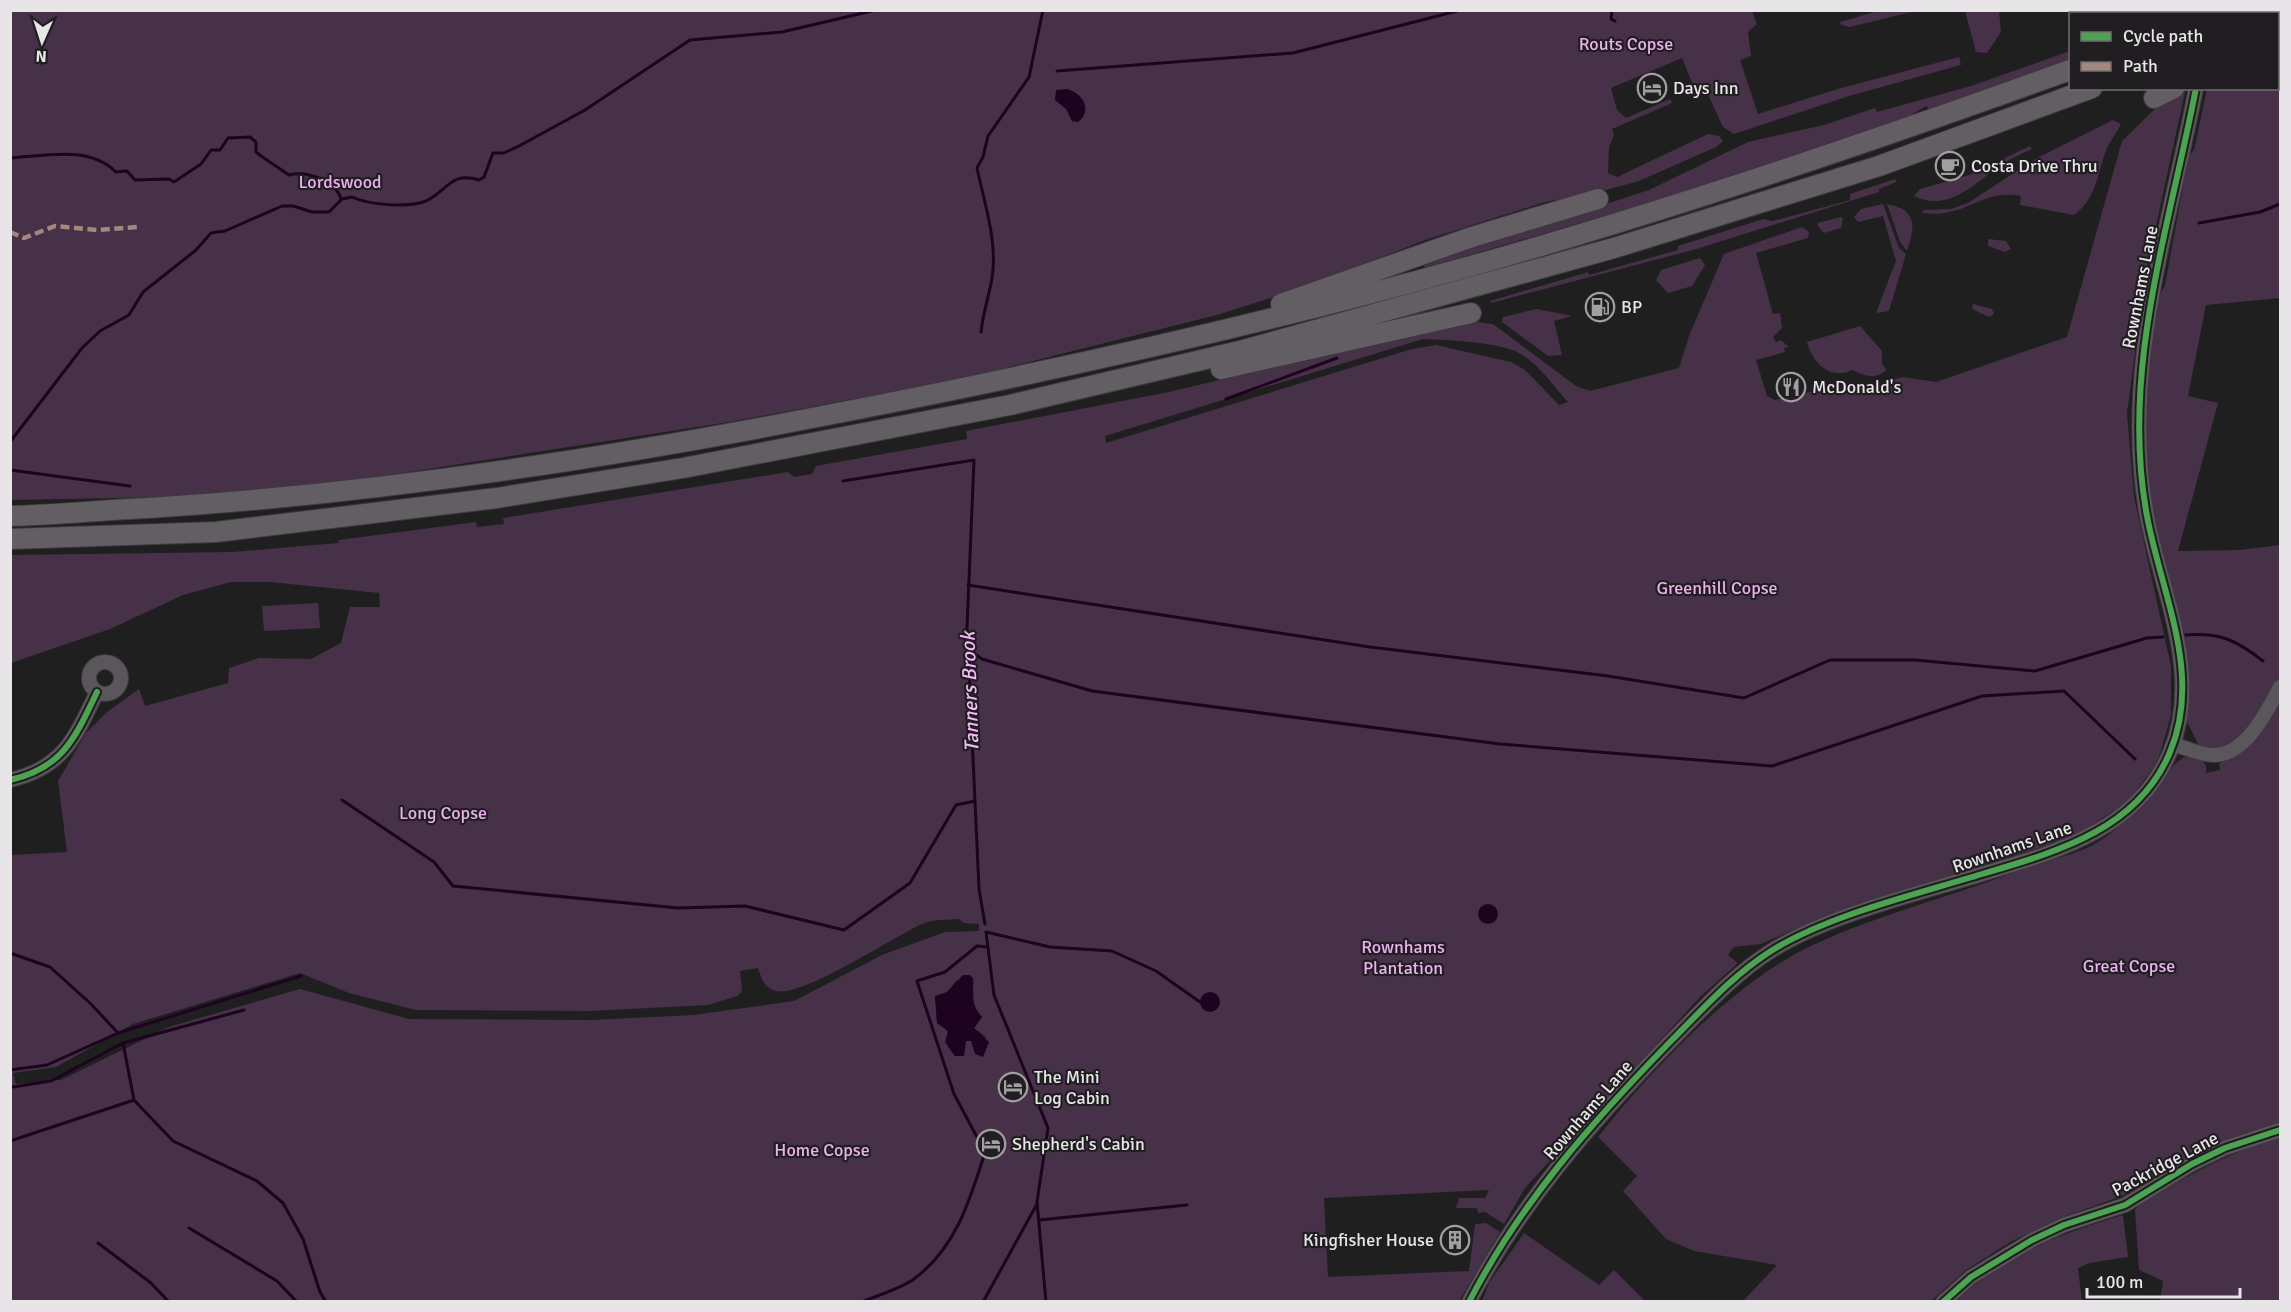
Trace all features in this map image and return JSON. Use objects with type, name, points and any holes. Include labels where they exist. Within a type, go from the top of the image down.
[{"type":"highway","points":[[10,516],[239,502],[494,474],[672,446],[1071,367],[1216,333],[1467,267],[1711,194],[2069,70]]},
{"type":"highway","points":[[10,539],[216,532],[498,498],[683,468],[1010,405],[1240,351],[1614,248],[1879,166],[2087,90]]},
{"type":"highway","points":[[2154,98],[2170,90]]},
{"type":"highway","points":[[1216,333],[1256,313],[1472,237],[1598,199]]},
{"type":"highway","points":[[1010,405],[1157,383],[1471,313]]},
{"type":"street","name":"Rownhams Lane","points":[[1469,1302],[1506,1236],[1564,1158],[1620,1094],[1743,972],[1771,951],[1824,926],[2029,860],[2089,837],[2124,814],[2141,797],[2159,773],[2173,744],[2182,707],[2180,655],[2146,515],[2139,461],[2138,415],[2144,343],[2196,90]]},
{"type":"street","points":[[2173,744],[2205,754],[2228,752],[2244,740],[2265,716],[2280,687]]},
{"type":"street","points":[[10,780],[33,775],[53,764],[69,747],[97,692]]},
{"type":"street","name":"Packridge Lane","points":[[1943,1302],[1971,1277],[2032,1240],[2064,1225],[2125,1205],[2225,1148],[2280,1130]]},
{"type":"green space","points":[[11,11],[1752,11],[1757,24],[1748,32],[1751,56],[1740,60],[1758,114],[1841,88],[1959,57],[1961,65],[1849,96],[1734,134],[1723,127],[1705,88],[1696,92],[1682,58],[1611,88],[1617,110],[1626,118],[1670,99],[1672,103],[1612,129],[1614,135],[1609,147],[1608,173],[1617,177],[1708,134],[1719,136],[1723,141],[1716,147],[1639,181],[1545,202],[1425,240],[1311,285],[1217,315],[957,380],[729,422],[319,486],[167,497],[11,500]]},
{"type":"green space","points":[[1878,11],[1915,11],[1850,27],[1841,25],[1840,22]]},
{"type":"green space","points":[[1965,11],[1999,11],[2001,32],[1987,53],[1976,52]]},
{"type":"green space","points":[[2279,50],[2280,298],[2206,305],[2188,396],[2218,403],[2178,551],[2240,550],[2280,545],[2280,678],[2263,709],[2242,734],[2220,749],[2200,748],[2187,722],[2146,483],[2143,399],[2156,303],[2165,285],[2189,155],[2194,150],[2207,90],[2279,90]]},
{"type":"green space","points":[[2069,51],[2069,60],[1930,110],[1926,106],[1903,120],[1793,157],[1655,201],[1425,268],[1423,264],[1649,190],[1748,142],[1824,125],[1875,108],[1877,112],[1971,86]]},
{"type":"green space","points":[[2185,92],[2145,277],[2127,413],[2134,497],[2171,666],[2171,715],[2154,767],[2128,801],[2075,836],[1820,918],[1761,944],[1734,947],[1728,955],[1738,963],[1700,997],[1525,1188],[1504,1224],[1485,1212],[1478,1213],[1477,1208],[1456,1208],[1459,1198],[1485,1198],[1489,1190],[1324,1198],[1328,1277],[1469,1271],[1475,1224],[1486,1223],[1500,1232],[1459,1301],[11,1301],[11,855],[67,852],[58,781],[86,733],[107,712],[139,689],[145,706],[228,683],[229,668],[259,658],[311,659],[341,643],[350,607],[380,607],[379,593],[270,582],[231,582],[183,595],[110,629],[11,663],[10,555],[233,552],[338,543],[339,540],[476,522],[477,527],[504,524],[503,518],[788,472],[794,477],[812,474],[816,466],[967,439],[966,431],[1169,392],[1446,326],[1476,322],[1493,324],[1576,386],[1590,391],[1679,368],[1689,336],[1724,254],[1802,227],[1809,232],[1808,238],[1756,253],[1773,314],[1780,313],[1782,328],[1773,337],[1776,342],[1781,340],[1789,347],[1784,348],[1785,352],[1756,360],[1767,396],[1775,400],[1823,389],[1863,387],[1903,377],[1936,382],[2067,337],[2122,141],[2163,101]],"holes":[[[1423,339],[1486,344],[1510,349],[1519,353],[1539,369],[1568,402],[1559,405],[1525,370],[1511,362],[1436,345],[1412,349],[1106,443],[1105,436]],[[959,919],[964,923],[979,924],[979,931],[945,932],[882,955],[794,1001],[693,1015],[592,1020],[409,1019],[300,989],[169,1027],[61,1080],[16,1084],[13,1073],[56,1067],[133,1024],[300,973],[349,993],[416,1010],[589,1011],[708,1005],[737,996],[742,992],[740,971],[758,968],[764,983],[769,988],[777,991],[790,990],[827,976],[922,924],[936,920]],[[957,980],[973,982],[973,1001],[982,1017],[974,1028],[986,1037],[974,1046],[971,1041],[966,1041],[955,1056],[948,1047],[949,1033],[937,1021],[935,996],[947,992]]]},
{"type":"green space","points":[[2113,120],[2121,124],[2107,148],[2092,193],[2074,215],[2020,205],[2021,196],[2007,195],[1984,199],[1951,212],[1922,213],[1924,210],[1951,209],[1968,203],[2035,159]]},
{"type":"green space","points":[[2030,146],[2032,149],[2006,162],[1952,198],[1940,201],[1914,196],[1920,189],[1969,175]]},
{"type":"green space","points":[[1895,179],[1896,182],[1879,189],[1879,192],[1693,250],[1491,303],[1490,301],[1588,272],[1589,275],[1678,250],[1678,246],[1763,219],[1773,221],[1850,200],[1850,194]]},
{"type":"green space","points":[[1883,204],[1899,248],[1906,254],[1889,311],[1876,313],[1896,261],[1883,216],[1858,222],[1854,217],[1861,209]]},
{"type":"green space","points":[[1887,204],[1904,210],[1912,220],[1912,234],[1907,251],[1900,242]]},
{"type":"green space","points":[[1841,217],[1843,219],[1841,228],[1824,233],[1818,226],[1818,223]]},
{"type":"green space","points":[[1988,239],[2006,241],[2011,249],[2005,252],[1988,246]]},
{"type":"green space","points":[[1700,258],[1705,265],[1692,286],[1668,293],[1656,280],[1661,270]]},
{"type":"green space","points":[[1973,304],[1992,309],[1994,314],[1989,317],[1972,309]]},
{"type":"green space","points":[[1537,309],[1572,316],[1554,321],[1562,355],[1548,356],[1502,322],[1503,317]]},
{"type":"green space","points":[[1860,326],[1882,351],[1882,363],[1886,370],[1873,376],[1852,370],[1836,373],[1823,368],[1818,363],[1807,342]]},
{"type":"green space","points":[[318,603],[320,628],[264,631],[262,606]]},
{"type":"green space","name":"Great Copse","points":[[2280,697],[2280,1122],[2235,1137],[2170,1168],[2122,1196],[2069,1215],[2012,1241],[1966,1270],[1930,1302],[1743,1301],[1777,1265],[1694,1251],[1666,1239],[1623,1191],[1637,1176],[1598,1137],[1668,1057],[1724,1004],[1754,981],[1784,961],[1839,934],[2091,846],[2126,820],[2175,764],[2184,757],[2202,760],[2206,766],[2206,773],[2220,770],[2219,764],[2241,749]]},
{"type":"green space","points":[[2280,1137],[2280,1301],[2160,1301],[2163,1281],[2139,1270],[2135,1210],[2139,1204],[2226,1157]]},
{"type":"green space","points":[[2123,1215],[2128,1257],[2089,1263],[2078,1268],[2082,1301],[1955,1302],[1992,1272],[2033,1248],[2055,1238]]},
{"type":"green space","points":[[1524,1233],[1599,1285],[1614,1270],[1645,1301],[1482,1301],[1489,1283]]},
{"type":"shaded area","points":[[1068,89],[1082,98],[1084,103],[1085,112],[1078,122],[1072,121],[1066,109],[1055,100],[1056,90]]},
{"type":"shaded area","points":[[1488,904],[1495,907],[1498,914],[1495,921],[1488,924],[1481,921],[1478,914],[1481,907]]},
{"type":"shaded area","points":[[963,975],[970,975],[973,978],[974,1003],[982,1017],[974,1028],[989,1042],[983,1057],[975,1054],[971,1041],[966,1041],[964,1056],[955,1056],[945,1042],[948,1031],[937,1023],[935,996],[947,992]]},
{"type":"shaded area","points":[[1210,992],[1217,995],[1220,1002],[1217,1009],[1210,1012],[1203,1009],[1200,1002],[1203,995]]},
{"type":"waterway","points":[[10,442],[82,348],[100,331],[129,315],[143,292],[196,250],[211,233],[225,231],[282,206],[293,206],[312,212],[329,212],[342,199],[352,197],[389,205],[426,201],[455,180],[462,178],[479,180],[484,177],[493,153],[504,153],[519,146],[585,110],[690,40],[782,32],[876,10]]},
{"type":"waterway","name":"Tanners Brook","points":[[981,332],[992,278],[993,250],[977,168],[983,157],[988,136],[1029,77],[1043,10]]},
{"type":"waterway","points":[[1057,71],[1293,53],[1461,10]]},
{"type":"waterway","points":[[1612,10],[1611,19],[1615,21]]},
{"type":"waterway","points":[[10,158],[52,154],[80,155],[93,158],[116,172],[127,171],[135,180],[169,179],[174,182],[201,164],[211,150],[220,150],[228,138],[250,137],[256,142],[256,152],[261,156],[289,175],[304,174],[320,178],[333,187],[341,199]]},
{"type":"waterway","points":[[2199,223],[2260,212],[2280,204]]},
{"type":"waterway","points":[[1226,399],[1337,358]]},
{"type":"waterway","name":"Tanners Brook","points":[[843,481],[974,460],[967,627],[979,889],[985,924]]},
{"type":"waterway","points":[[10,470],[130,486]]},
{"type":"waterway","points":[[968,585],[1370,647],[1608,676],[1744,698],[1830,660],[1915,660],[2035,671],[2147,638],[2163,637]]},
{"type":"waterway","points":[[2185,635],[2218,636],[2236,643],[2263,661]]},
{"type":"waterway","points":[[968,649],[982,659],[1092,691],[1500,744],[1772,766],[1982,696],[2064,691],[2135,759]]},
{"type":"waterway","points":[[342,800],[434,862],[453,886],[678,908],[745,906],[844,930],[910,883],[956,805],[975,801]]},
{"type":"waterway","name":"Tanners Brook","points":[[1046,1302],[1037,1202],[1048,1128],[994,995],[986,932],[1050,947],[1112,951],[1156,971],[1200,1002]]},
{"type":"waterway","points":[[862,1302],[908,1283],[928,1267],[951,1238],[967,1205],[985,1152],[954,1094],[917,981],[945,972],[977,946],[988,947]]},
{"type":"waterway","points":[[10,953],[50,967],[91,1004],[118,1033]]},
{"type":"waterway","points":[[10,1070],[47,1065],[118,1033],[301,976]]},
{"type":"waterway","points":[[13,1087],[51,1081],[123,1043],[244,1010]]},
{"type":"waterway","points":[[123,1043],[134,1100],[173,1141],[257,1181],[283,1203],[303,1239],[320,1292],[326,1302]]},
{"type":"waterway","points":[[10,1141],[134,1100]]},
{"type":"waterway","points":[[983,1302],[1037,1204]]},
{"type":"waterway","points":[[1039,1220],[1187,1205]]},
{"type":"waterway","points":[[189,1228],[277,1281],[297,1302]]},
{"type":"waterway","points":[[98,1243],[151,1283],[169,1302]]},
{"type":"marked path","points":[[10,232],[24,238],[55,226],[97,230],[138,227]]},
{"type":"cycle path","points":[[1469,1302],[1511,1231],[1560,1164],[1586,1133],[1706,1005],[1757,960],[1794,938],[1846,916],[2010,866],[2066,846],[2116,819],[2138,801],[2156,779],[2170,752],[2179,723],[2182,693],[2181,663],[2147,516],[2140,462],[2139,408],[2151,301],[2196,90]]},
{"type":"cycle path","points":[[10,780],[43,768],[65,749],[82,723],[97,692]]},
{"type":"cycle path","points":[[1943,1302],[1971,1277],[2032,1240],[2064,1225],[2125,1205],[2192,1164],[2225,1148],[2280,1130]]},
{"type":"place","name":"Days Inn","points":[[1652,88]]},
{"type":"place","name":"Costa Drive Thru","points":[[1950,166]]},
{"type":"place","name":"BP","points":[[1600,307]]},
{"type":"place","name":"McDonald's","points":[[1791,387]]},
{"type":"place","name":"The Mini Log Cabin","points":[[1013,1087]]},
{"type":"place","name":"Shepherd's Cabin","points":[[991,1144]]},
{"type":"place","name":"Kingfisher House","points":[[1455,1240]]},
{"type":"park label","name":"Routs Copse","points":[[1626,44]]},
{"type":"park label","name":"Lordswood","points":[[340,182]]},
{"type":"park label","name":"Greenhill Copse","points":[[1717,588]]},
{"type":"park label","name":"Long Copse","points":[[443,813]]},
{"type":"park label","name":"Rownhams Plantation","points":[[1403,957]]},
{"type":"park label","name":"Home Copse","points":[[822,1150]]}]
